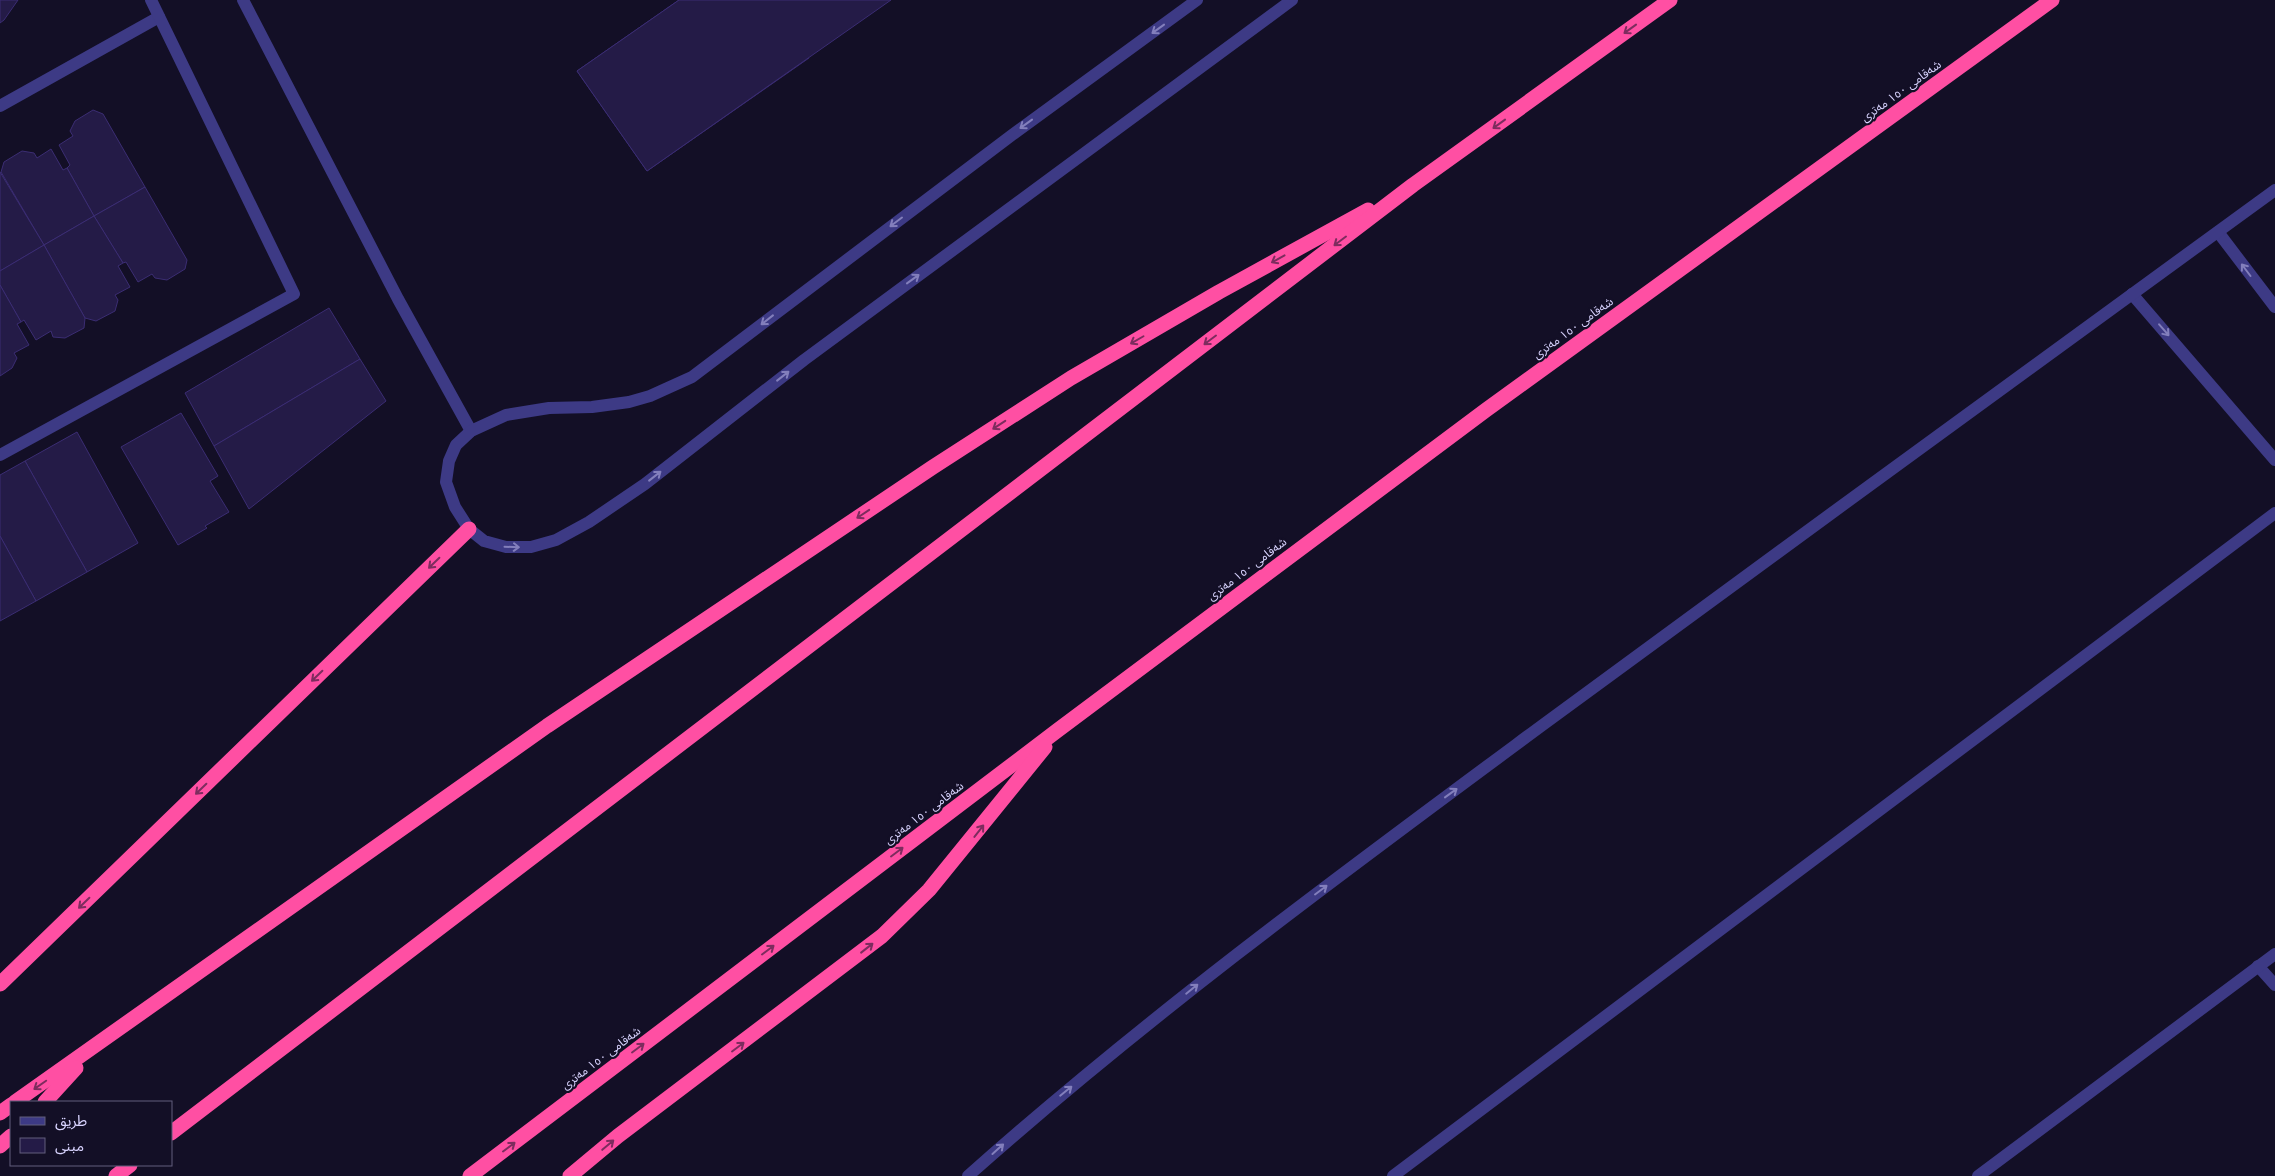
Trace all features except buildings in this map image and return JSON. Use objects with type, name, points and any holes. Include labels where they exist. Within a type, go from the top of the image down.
[{"type":"highway","points":[[172,1132],[1413,185],[1670,0]]},
{"type":"highway","name":"شەقامی ١٥٠ مەتری","points":[[470,1176],[1058,730],[1486,410],[2052,0]]},
{"type":"highway","points":[[16,1101],[547,726],[933,466],[1071,378],[1219,292],[1413,185]]},
{"type":"highway","points":[[0,984],[468,529]]},
{"type":"highway","points":[[570,1176],[618,1136],[882,936],[941,877],[1058,730]]},
{"type":"highway","points":[[46,1101],[94,1048]]},
{"type":"highway","points":[[0,1146],[10,1137]]},
{"type":"highway","points":[[116,1176],[129,1166]]},
{"type":"street","points":[[0,455],[294,294],[151,0]]},
{"type":"street","points":[[243,0],[398,299],[471,431]]},
{"type":"street","points":[[1197,0],[1012,135],[692,377],[650,396],[629,402],[592,407],[549,408],[506,414],[471,431],[456,445],[449,461],[446,482],[455,507],[468,529],[484,541],[506,547],[531,547],[556,540],[589,522],[645,484],[812,354],[1292,0]]},
{"type":"street","points":[[0,106],[159,17]]},
{"type":"street","points":[[968,1176],[1028,1122],[1213,972],[1849,499],[2275,190]]},
{"type":"street","points":[[2218,232],[2275,307]]},
{"type":"street","points":[[2132,294],[2275,460]]},
{"type":"street","points":[[1393,1176],[2275,513]]},
{"type":"street","points":[[1978,1176],[2275,954]]},
{"type":"street","points":[[2258,966],[2275,985]]}]
